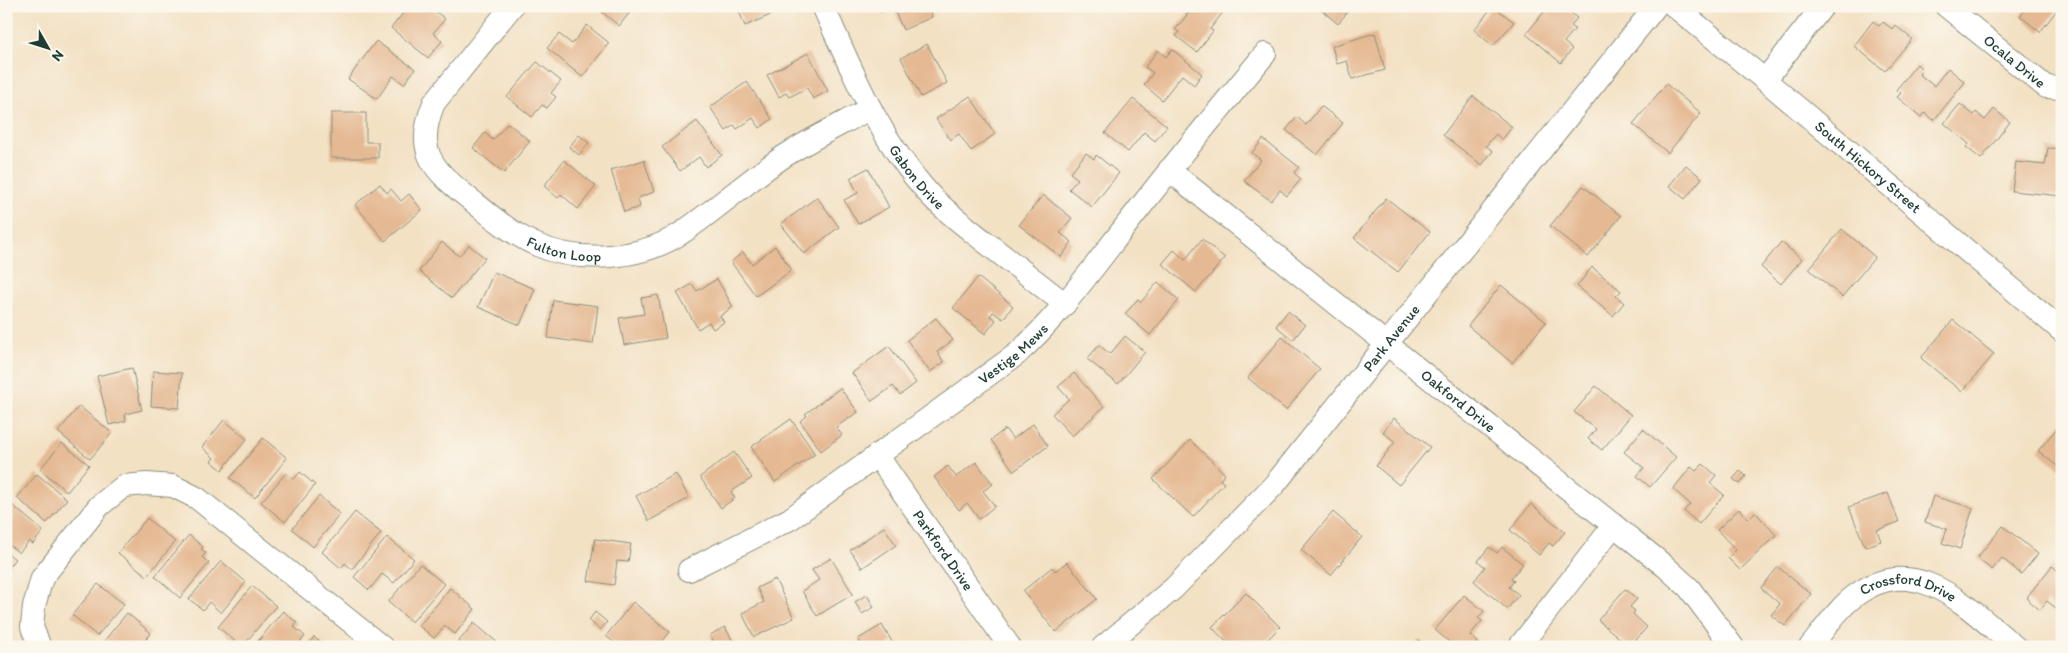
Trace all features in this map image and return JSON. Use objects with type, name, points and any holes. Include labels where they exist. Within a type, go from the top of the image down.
[{"type":"street","name":"Fulton Loop","points":[[512,6],[434,103],[426,122],[425,141],[431,162],[448,181],[508,229],[538,246],[569,254],[603,257],[643,250],[678,235],[781,158],[869,109]]},
{"type":"street","name":"Gabon Drive","points":[[823,6],[869,109],[889,142],[930,195],[958,220],[1064,304]]},
{"type":"street","name":"Park Avenue","points":[[1103,647],[1174,588],[1268,491],[1656,6]]},
{"type":"street","name":"South Hickory Street","points":[[1674,6],[1766,80],[2062,331]]},
{"type":"street","points":[[1766,80],[1822,6]]},
{"type":"street","name":"Ocala Drive","points":[[1946,6],[2046,86],[2062,88]]},
{"type":"street","name":"Vestige Mews","points":[[689,570],[790,519],[1017,354],[1041,332],[1169,170],[1265,54]]},
{"type":"street","name":"Oakford Drive","points":[[1169,170],[1666,567],[1689,588],[1732,647]]},
{"type":"street","name":"Parkford Drive","points":[[877,455],[1010,647]]},
{"type":"street","points":[[28,634],[42,578],[99,506],[124,486],[145,476],[173,486],[197,498],[382,647]]},
{"type":"street","points":[[1519,647],[1614,525]]},
{"type":"street","name":"Crossford Drive","points":[[1810,647],[1839,611],[1855,596],[1874,584],[1893,578],[1914,579],[1936,586],[1959,600],[2015,647]]},
{"type":"building","points":[[409,6],[429,6],[445,19],[433,33],[442,41],[428,58],[391,28]]},
{"type":"building","points":[[595,6],[635,6],[619,26]]},
{"type":"building","points":[[737,6],[780,6],[782,10],[745,26]]},
{"type":"building","points":[[877,6],[928,6],[932,17],[903,30],[893,7],[880,12]]},
{"type":"building","points":[[1194,6],[1218,6],[1224,11],[1210,29],[1213,31],[1197,52],[1176,36],[1179,32],[1175,30]]},
{"type":"building","points":[[1317,6],[1352,6],[1338,24]]},
{"type":"building","points":[[1493,6],[1514,22],[1493,46],[1474,30]]},
{"type":"building","points":[[1549,6],[1563,6],[1577,18],[1571,26],[1575,29],[1564,42],[1572,49],[1561,63],[1526,34]]},
{"type":"building","points":[[2025,6],[2062,6],[2062,14],[2057,10],[2040,32],[2020,16],[2027,8]]},
{"type":"building","points":[[1873,21],[1879,26],[1883,22],[1892,29],[1895,25],[1912,39],[1885,71],[1854,46]]},
{"type":"building","points":[[587,25],[609,43],[582,77],[547,48],[559,34],[572,44]]},
{"type":"building","points":[[1375,33],[1385,70],[1352,79],[1347,61],[1337,64],[1332,46]]},
{"type":"building","points":[[376,41],[415,69],[404,84],[393,76],[377,99],[348,79]]},
{"type":"building","points":[[927,44],[947,83],[921,97],[901,58]]},
{"type":"building","points":[[1172,49],[1202,74],[1194,85],[1182,75],[1162,100],[1144,85],[1153,73],[1145,67],[1158,50],[1166,57]]},
{"type":"building","points":[[808,53],[828,91],[813,99],[807,88],[789,97],[786,93],[779,97],[767,75]]},
{"type":"building","points":[[537,62],[561,81],[551,93],[556,97],[547,108],[542,105],[532,117],[507,97]]},
{"type":"building","points":[[1917,64],[1922,69],[1919,74],[1934,86],[1948,68],[1965,82],[1934,120],[1925,113],[1921,117],[1897,97],[1901,93],[1896,90]]},
{"type":"building","points":[[747,82],[772,119],[760,128],[753,118],[737,129],[734,125],[726,131],[710,107]]},
{"type":"building","points":[[1666,84],[1701,113],[1668,153],[1633,124]]},
{"type":"building","points":[[970,96],[995,134],[971,151],[959,134],[950,140],[936,119]]},
{"type":"building","points":[[1473,96],[1512,127],[1502,140],[1496,134],[1486,146],[1493,151],[1482,165],[1443,135]]},
{"type":"building","points":[[1133,99],[1167,126],[1155,141],[1144,132],[1128,152],[1105,133]]},
{"type":"building","points":[[1960,104],[1974,115],[1976,112],[1985,120],[1994,109],[2010,122],[1981,159],[1966,147],[1969,144],[1944,123]]},
{"type":"building","points":[[1321,106],[1343,123],[1317,155],[1286,130],[1297,117],[1306,125]]},
{"type":"building","points":[[331,113],[366,113],[366,142],[378,142],[378,158],[331,158]]},
{"type":"building","points":[[697,121],[722,155],[706,167],[699,157],[680,171],[662,147]]},
{"type":"building","points":[[508,123],[530,141],[504,173],[473,148],[485,133],[493,140]]},
{"type":"building","points":[[579,135],[589,143],[579,155],[569,147]]},
{"type":"building","points":[[1263,139],[1299,167],[1294,173],[1301,179],[1287,196],[1280,190],[1271,201],[1244,181],[1261,160],[1252,153]]},
{"type":"building","points":[[2048,148],[2062,149],[2062,196],[2012,191],[2016,162],[2045,165]]},
{"type":"building","points":[[1086,153],[1094,159],[1096,155],[1119,173],[1092,207],[1069,189],[1078,179],[1070,173]]},
{"type":"building","points":[[564,160],[596,186],[578,209],[561,194],[558,198],[544,186]]},
{"type":"building","points":[[644,160],[654,192],[638,198],[640,207],[624,212],[611,170]]},
{"type":"building","points":[[1686,165],[1702,178],[1685,199],[1669,186]]},
{"type":"building","points":[[868,168],[889,207],[858,224],[844,200],[858,193],[850,178]]},
{"type":"building","points":[[380,184],[387,193],[391,189],[401,201],[409,194],[422,210],[385,241],[355,205]]},
{"type":"building","points":[[1583,186],[1621,216],[1588,257],[1550,226]]},
{"type":"building","points":[[1043,195],[1072,218],[1060,233],[1072,242],[1061,257],[1019,225]]},
{"type":"building","points":[[817,197],[839,227],[804,254],[781,224]]},
{"type":"building","points":[[1386,198],[1430,232],[1398,272],[1354,238]]},
{"type":"building","points":[[1842,229],[1875,257],[1842,297],[1809,269]]},
{"type":"building","points":[[1202,239],[1225,258],[1196,292],[1162,264],[1174,250],[1185,260]]},
{"type":"building","points":[[442,242],[459,256],[469,245],[485,258],[452,298],[419,271]]},
{"type":"building","points":[[1781,242],[1802,259],[1781,284],[1761,267]]},
{"type":"building","points":[[775,246],[792,270],[756,296],[731,262],[743,252],[752,264]]},
{"type":"building","points":[[1592,267],[1621,291],[1616,296],[1624,303],[1613,316],[1577,286]]},
{"type":"building","points":[[494,272],[535,289],[520,325],[478,307]]},
{"type":"building","points":[[978,277],[1013,306],[1003,319],[993,312],[990,316],[996,320],[985,334],[953,308]]},
{"type":"building","points":[[717,279],[733,307],[720,316],[724,322],[713,329],[709,322],[698,329],[677,293],[692,284],[697,291]]},
{"type":"building","points":[[1158,282],[1179,300],[1150,335],[1125,314],[1138,299],[1141,302]]},
{"type":"building","points":[[1501,285],[1546,322],[1512,363],[1468,326]]},
{"type":"building","points":[[658,295],[666,338],[624,345],[619,318],[644,314],[641,298]]},
{"type":"building","points":[[553,300],[598,306],[593,344],[548,338]]},
{"type":"building","points":[[1288,311],[1305,325],[1293,340],[1276,326]]},
{"type":"building","points":[[936,318],[953,340],[937,352],[944,362],[930,372],[907,340]]},
{"type":"building","points":[[1953,320],[1994,354],[1962,392],[1921,358]]},
{"type":"building","points":[[1125,336],[1145,352],[1118,384],[1087,359],[1099,345],[1110,354]]},
{"type":"building","points":[[1282,337],[1320,369],[1286,410],[1248,378]]},
{"type":"building","points":[[889,346],[916,383],[900,395],[893,386],[872,401],[852,373]]},
{"type":"building","points":[[132,368],[142,410],[125,414],[126,421],[109,425],[97,376]]},
{"type":"building","points":[[153,371],[182,373],[179,408],[151,406]]},
{"type":"building","points":[[1074,373],[1104,407],[1072,436],[1052,414],[1069,399],[1058,387]]},
{"type":"building","points":[[1596,386],[1631,415],[1602,450],[1588,439],[1596,429],[1574,412]]},
{"type":"building","points":[[840,388],[858,412],[836,427],[842,435],[821,451],[800,421],[807,416],[805,414]]},
{"type":"building","points":[[79,406],[112,433],[90,459],[58,432]]},
{"type":"building","points":[[1394,418],[1430,447],[1399,485],[1376,466],[1395,442],[1383,432]]},
{"type":"building","points":[[791,419],[815,454],[775,482],[751,447]]},
{"type":"building","points":[[224,420],[247,439],[222,470],[211,461],[214,458],[202,447]]},
{"type":"building","points":[[2062,422],[2062,470],[2038,451]]},
{"type":"building","points":[[1033,424],[1048,446],[1014,471],[991,440],[1005,429],[1013,439]]},
{"type":"building","points":[[1643,429],[1676,457],[1650,487],[1637,476],[1644,468],[1624,452]]},
{"type":"building","points":[[263,438],[287,458],[255,498],[230,478]]},
{"type":"building","points":[[1190,440],[1225,474],[1220,480],[1224,483],[1193,517],[1153,479]]},
{"type":"building","points":[[62,443],[89,465],[67,492],[40,469]]},
{"type":"building","points":[[734,452],[752,478],[731,492],[735,498],[721,508],[700,477]]},
{"type":"building","points":[[976,462],[993,484],[983,491],[995,506],[979,519],[967,503],[959,510],[934,477],[948,466],[956,477]]},
{"type":"building","points":[[1703,464],[1716,475],[1710,483],[1724,495],[1699,524],[1684,511],[1690,504],[1673,489],[1691,467],[1696,471]]},
{"type":"building","points":[[1740,471],[1746,476],[1740,484],[1733,479]]},
{"type":"building","points":[[300,472],[315,485],[285,522],[261,502],[286,473],[294,479]]},
{"type":"building","points":[[37,474],[67,499],[47,523],[17,498]]},
{"type":"building","points":[[676,474],[689,498],[649,521],[636,496]]},
{"type":"building","points":[[1888,493],[1899,522],[1877,530],[1881,541],[1865,547],[1849,507]]},
{"type":"building","points":[[319,496],[340,514],[313,547],[292,529]]},
{"type":"building","points":[[1933,496],[1973,508],[1960,549],[1942,543],[1947,529],[1925,522]]},
{"type":"building","points":[[10,503],[43,531],[33,544],[29,541],[19,553],[6,542],[6,507]]},
{"type":"building","points":[[1531,504],[1565,532],[1553,546],[1549,543],[1539,555],[1510,530]]},
{"type":"building","points":[[1739,509],[1748,519],[1755,512],[1776,535],[1740,570],[1728,558],[1736,550],[1717,530]]},
{"type":"building","points":[[355,512],[381,533],[352,569],[345,563],[341,568],[322,552]]},
{"type":"building","points":[[1333,512],[1362,537],[1331,575],[1301,550]]},
{"type":"building","points":[[147,518],[175,542],[147,576],[118,553]]},
{"type":"building","points":[[2003,526],[2038,554],[2021,574],[2002,558],[1992,570],[1977,558]]},
{"type":"building","points":[[884,527],[896,545],[862,568],[850,550]]},
{"type":"building","points":[[189,535],[203,547],[201,549],[206,553],[202,557],[209,563],[180,598],[155,576]]},
{"type":"building","points":[[387,537],[414,559],[394,583],[382,574],[369,590],[354,577]]},
{"type":"building","points":[[595,539],[631,544],[628,562],[617,561],[614,585],[588,581]]},
{"type":"building","points":[[1489,547],[1497,553],[1502,547],[1523,564],[1511,578],[1514,581],[1509,587],[1519,595],[1507,609],[1474,581],[1485,567],[1478,561]]},
{"type":"building","points":[[6,552],[15,559],[6,570]]},
{"type":"building","points":[[831,558],[853,594],[817,616],[802,591],[819,580],[812,570]]},
{"type":"building","points":[[221,561],[246,582],[221,613],[209,602],[203,610],[189,599]]},
{"type":"building","points":[[1067,562],[1097,599],[1056,632],[1023,591],[1052,567],[1055,571]]},
{"type":"building","points":[[420,564],[444,584],[412,622],[388,602]]},
{"type":"building","points":[[2052,566],[2062,574],[2062,613],[2047,601],[2040,610],[2026,598]]},
{"type":"building","points":[[1778,567],[1811,594],[1785,626],[1771,615],[1780,604],[1761,588]]},
{"type":"building","points":[[775,579],[794,618],[754,637],[742,613],[764,602],[757,588]]},
{"type":"building","points":[[98,584],[124,604],[97,636],[72,615]]},
{"type":"building","points":[[252,586],[276,606],[242,647],[218,627]]},
{"type":"building","points":[[450,588],[475,609],[455,634],[445,626],[434,638],[419,626]]},
{"type":"building","points":[[1625,589],[1637,599],[1630,607],[1635,611],[1633,614],[1647,627],[1630,647],[1598,620]]},
{"type":"building","points":[[1246,593],[1280,627],[1260,647],[1231,647],[1212,627]]},
{"type":"building","points":[[867,595],[874,607],[862,614],[855,602]]},
{"type":"building","points":[[1464,595],[1484,611],[1478,618],[1482,621],[1470,635],[1478,642],[1474,647],[1455,647],[1435,630]]},
{"type":"building","points":[[633,602],[670,632],[658,647],[620,647],[606,636]]},
{"type":"building","points":[[283,611],[297,623],[294,627],[305,636],[296,647],[257,647],[255,645]]},
{"type":"building","points":[[595,612],[607,622],[600,630],[589,620]]},
{"type":"building","points":[[127,613],[151,633],[140,647],[99,647]]},
{"type":"building","points":[[474,623],[498,643],[495,647],[454,647]]},
{"type":"building","points":[[882,625],[892,642],[884,647],[863,647],[858,639]]},
{"type":"building","points":[[725,627],[736,647],[703,647],[713,641],[710,635]]},
{"type":"building","points":[[314,637],[326,647],[306,647]]},
{"type":"building","points":[[1419,640],[1426,647],[1414,647]]}]
